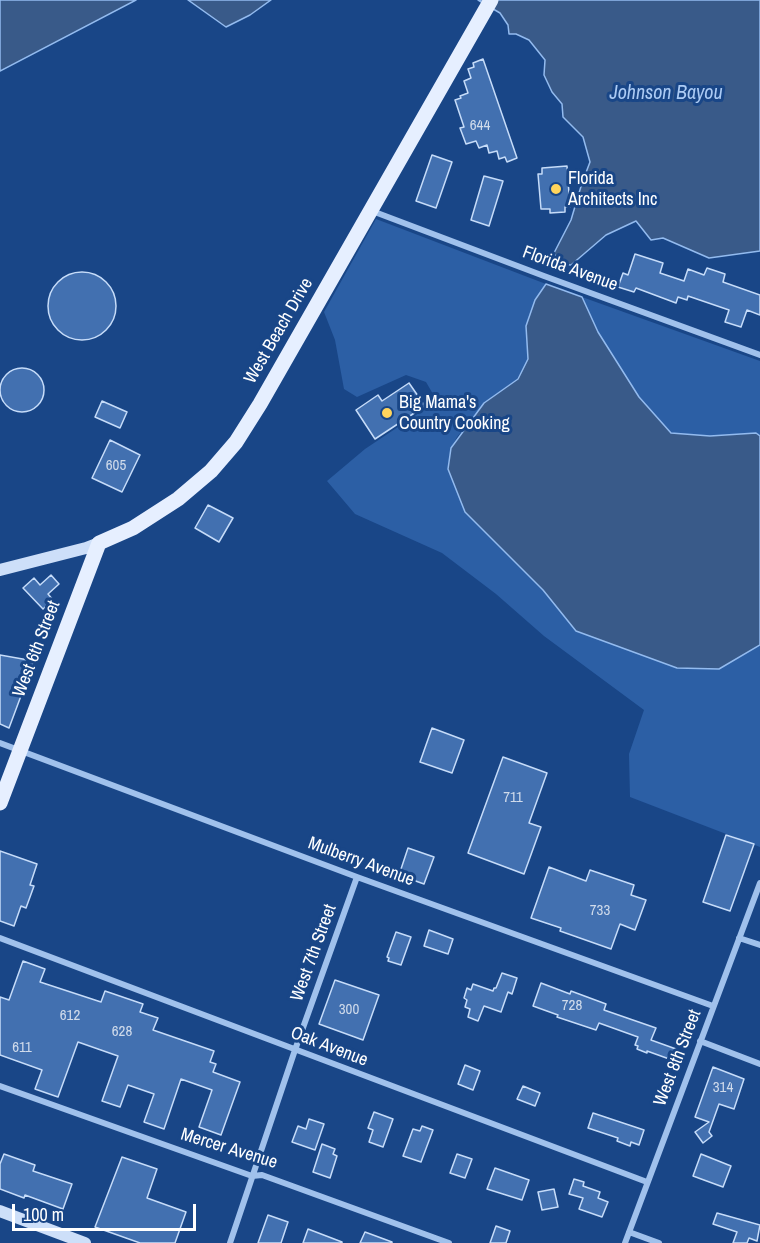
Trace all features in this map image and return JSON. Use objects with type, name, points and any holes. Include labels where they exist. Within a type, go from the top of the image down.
[{"type":"main road","name":"West Beach Drive","points":[[99,543],[133,528],[166,507],[198,483],[224,456],[261,404],[487,6]]},
{"type":"main road","name":"West 6th Street","points":[[0,803],[99,543]]},
{"type":"street","name":"Florida Avenue","points":[[370,211],[760,355]]},
{"type":"street","name":"West Beach Drive","points":[[0,570],[99,543]]},
{"type":"street","name":"Mulberry Avenue","points":[[0,743],[357,877],[713,1006]]},
{"type":"street","name":"West 7th Street","points":[[230,1243],[295,1050],[357,877]]},
{"type":"street","name":"West 8th Street","points":[[625,1243],[760,883]]},
{"type":"street","name":"Oak Avenue","points":[[0,938],[647,1182]]},
{"type":"street","points":[[739,938],[760,945]]},
{"type":"street","points":[[700,1041],[760,1064]]},
{"type":"street","name":"Mercer Avenue","points":[[0,1086],[252,1176],[262,1175],[449,1243]]},
{"type":"street","points":[[0,1211],[85,1243]]},
{"type":"street","points":[[629,1232],[658,1243]]},
{"type":"shaded area","points":[[376,219],[546,284],[535,300],[526,326],[528,359],[517,379],[484,403],[457,437],[451,448],[448,469],[466,512],[543,590],[576,631],[719,669],[760,645],[760,847],[630,797],[629,754],[644,710],[544,636],[496,594],[442,553],[355,514],[327,481],[365,449],[437,401],[426,382],[406,375],[357,397],[344,389],[335,340],[324,312]]},
{"type":"shaded area","points":[[582,297],[760,361],[760,436],[756,433],[710,436],[671,433],[639,397],[598,332]]},
{"type":"water","points":[[0,0],[136,0],[0,71]]},
{"type":"water","points":[[188,0],[271,0],[250,15],[226,27]]},
{"type":"water","name":"Johnson Bayou","points":[[478,0],[760,0],[760,251],[709,258],[663,238],[651,240],[636,221],[606,235],[571,265],[559,264],[554,253],[571,220],[590,162],[583,137],[563,117],[562,104],[552,92],[544,75],[545,60],[529,40],[516,34],[509,34],[508,25],[500,13]]},
{"type":"water","points":[[546,284],[582,297],[598,332],[639,397],[671,433],[710,436],[756,433],[760,436],[760,645],[719,669],[677,668],[576,631],[543,590],[465,512],[448,469],[451,448],[484,403],[518,379],[528,359],[526,326],[535,300]]},
{"type":"building","points":[[483,59],[517,158],[507,162],[505,157],[499,159],[497,151],[489,153],[487,145],[479,148],[476,141],[466,144],[460,128],[464,127],[455,100],[468,93],[464,81],[471,78],[468,69],[474,67],[473,63]]},
{"type":"building","points":[[432,155],[452,162],[436,208],[416,201]]},
{"type":"building","name":"Florida Architects Inc","points":[[567,166],[570,207],[565,207],[565,212],[550,213],[550,209],[541,209],[538,174],[542,174],[542,168]]},
{"type":"building","points":[[484,176],[503,181],[489,226],[471,220]]},
{"type":"building","points":[[635,254],[663,263],[660,273],[684,281],[688,269],[704,275],[707,268],[725,274],[723,282],[760,295],[760,315],[747,310],[741,327],[725,322],[729,310],[688,296],[687,300],[678,297],[676,303],[636,288],[634,292],[618,287],[623,273],[628,275]]},
{"type":"building","points":[[82,272],[95,275],[106,282],[113,293],[116,306],[113,319],[106,330],[95,337],[82,340],[69,337],[58,330],[51,319],[48,306],[51,293],[58,282],[69,275]]},
{"type":"building","points":[[22,368],[38,374],[44,390],[38,406],[22,412],[6,406],[0,390],[6,374]]},
{"type":"building","name":"Big Mama's Country Cooking","points":[[409,383],[425,406],[375,439],[356,410],[378,395],[382,401]]},
{"type":"building","points":[[102,401],[127,412],[120,428],[95,417]]},
{"type":"building","points":[[110,440],[140,455],[122,492],[92,478]]},
{"type":"building","points":[[208,505],[233,518],[219,542],[195,528]]},
{"type":"building","points":[[51,575],[59,584],[48,594],[53,600],[43,609],[23,588],[34,578],[40,585]]},
{"type":"building","points":[[0,655],[34,661],[9,728],[0,724]]},
{"type":"building","points":[[432,728],[464,740],[452,773],[420,762]]},
{"type":"building","points":[[503,757],[547,773],[529,823],[541,827],[524,874],[468,853]]},
{"type":"building","points":[[726,835],[754,844],[730,911],[703,902]]},
{"type":"building","points":[[408,848],[434,857],[424,884],[399,875]]},
{"type":"building","points":[[0,851],[37,864],[30,885],[34,886],[26,908],[21,906],[14,926],[0,921]]},
{"type":"building","points":[[549,867],[586,881],[590,870],[634,885],[631,895],[646,900],[635,930],[620,924],[611,949],[531,918]]},
{"type":"building","points":[[429,930],[453,939],[448,954],[424,946]]},
{"type":"building","points":[[396,932],[411,937],[401,965],[388,961],[387,957]]},
{"type":"building","points":[[23,961],[45,969],[40,982],[101,1002],[105,991],[143,1004],[140,1012],[158,1018],[153,1030],[214,1051],[210,1062],[216,1064],[213,1072],[240,1082],[221,1135],[199,1127],[212,1090],[181,1079],[164,1129],[144,1122],[154,1094],[128,1085],[120,1107],[102,1101],[118,1056],[78,1042],[58,1097],[35,1089],[42,1070],[0,1055],[0,997],[9,1000]]},
{"type":"building","points":[[502,973],[517,978],[512,994],[508,992],[501,1012],[484,1006],[478,1021],[468,1017],[470,1009],[465,1007],[467,1000],[464,998],[467,988],[471,990],[473,984],[493,991]]},
{"type":"building","points":[[335,980],[379,995],[363,1040],[319,1024]]},
{"type":"building","points":[[541,983],[606,1004],[604,1010],[656,1028],[651,1040],[676,1049],[672,1060],[637,1049],[638,1046],[635,1045],[638,1037],[599,1023],[596,1030],[533,1006]]},
{"type":"building","points":[[465,1065],[480,1071],[473,1090],[458,1084]]},
{"type":"building","points":[[713,1067],[744,1079],[734,1109],[719,1104],[709,1132],[712,1136],[703,1143],[695,1132],[709,1122],[695,1117]]},
{"type":"building","points":[[523,1086],[540,1093],[535,1106],[517,1099]]},
{"type":"building","points":[[374,1112],[393,1119],[383,1147],[369,1142],[373,1130],[368,1128]]},
{"type":"building","points":[[593,1113],[644,1130],[639,1145],[631,1142],[630,1146],[617,1141],[618,1138],[588,1128]]},
{"type":"building","points":[[309,1119],[324,1124],[315,1150],[292,1142],[298,1126],[306,1129]]},
{"type":"building","points":[[422,1126],[433,1130],[421,1162],[403,1156],[413,1129],[420,1131]]},
{"type":"building","points":[[322,1144],[335,1149],[333,1154],[337,1156],[330,1178],[313,1172]]},
{"type":"building","points":[[4,1154],[35,1165],[33,1171],[72,1184],[63,1209],[25,1195],[24,1198],[0,1189],[0,1164]]},
{"type":"building","points":[[457,1154],[472,1159],[465,1178],[450,1173]]},
{"type":"building","points":[[701,1154],[731,1166],[723,1187],[693,1176]]},
{"type":"building","points":[[122,1157],[157,1169],[147,1198],[186,1212],[175,1243],[140,1243],[95,1227]]},
{"type":"building","points":[[495,1168],[529,1180],[522,1200],[487,1189]]},
{"type":"building","points":[[574,1179],[584,1182],[583,1186],[600,1192],[598,1198],[608,1202],[602,1217],[579,1209],[583,1198],[569,1194]]},
{"type":"building","points":[[554,1189],[558,1207],[542,1210],[538,1192]]},
{"type":"building","points":[[717,1213],[760,1225],[757,1241],[749,1238],[747,1243],[733,1243],[737,1232],[713,1224]]},
{"type":"building","points":[[268,1215],[288,1222],[281,1243],[258,1243]]},
{"type":"building","points":[[496,1226],[510,1231],[506,1243],[490,1243]]},
{"type":"building","points":[[308,1229],[342,1242],[342,1243],[303,1243]]},
{"type":"building","points":[[365,1232],[392,1242],[392,1243],[360,1243]]},
{"type":"place","name":"Florida Architects Inc","points":[[556,189]]},
{"type":"place","name":"Big Mama's Country Cooking","points":[[387,413]]}]
